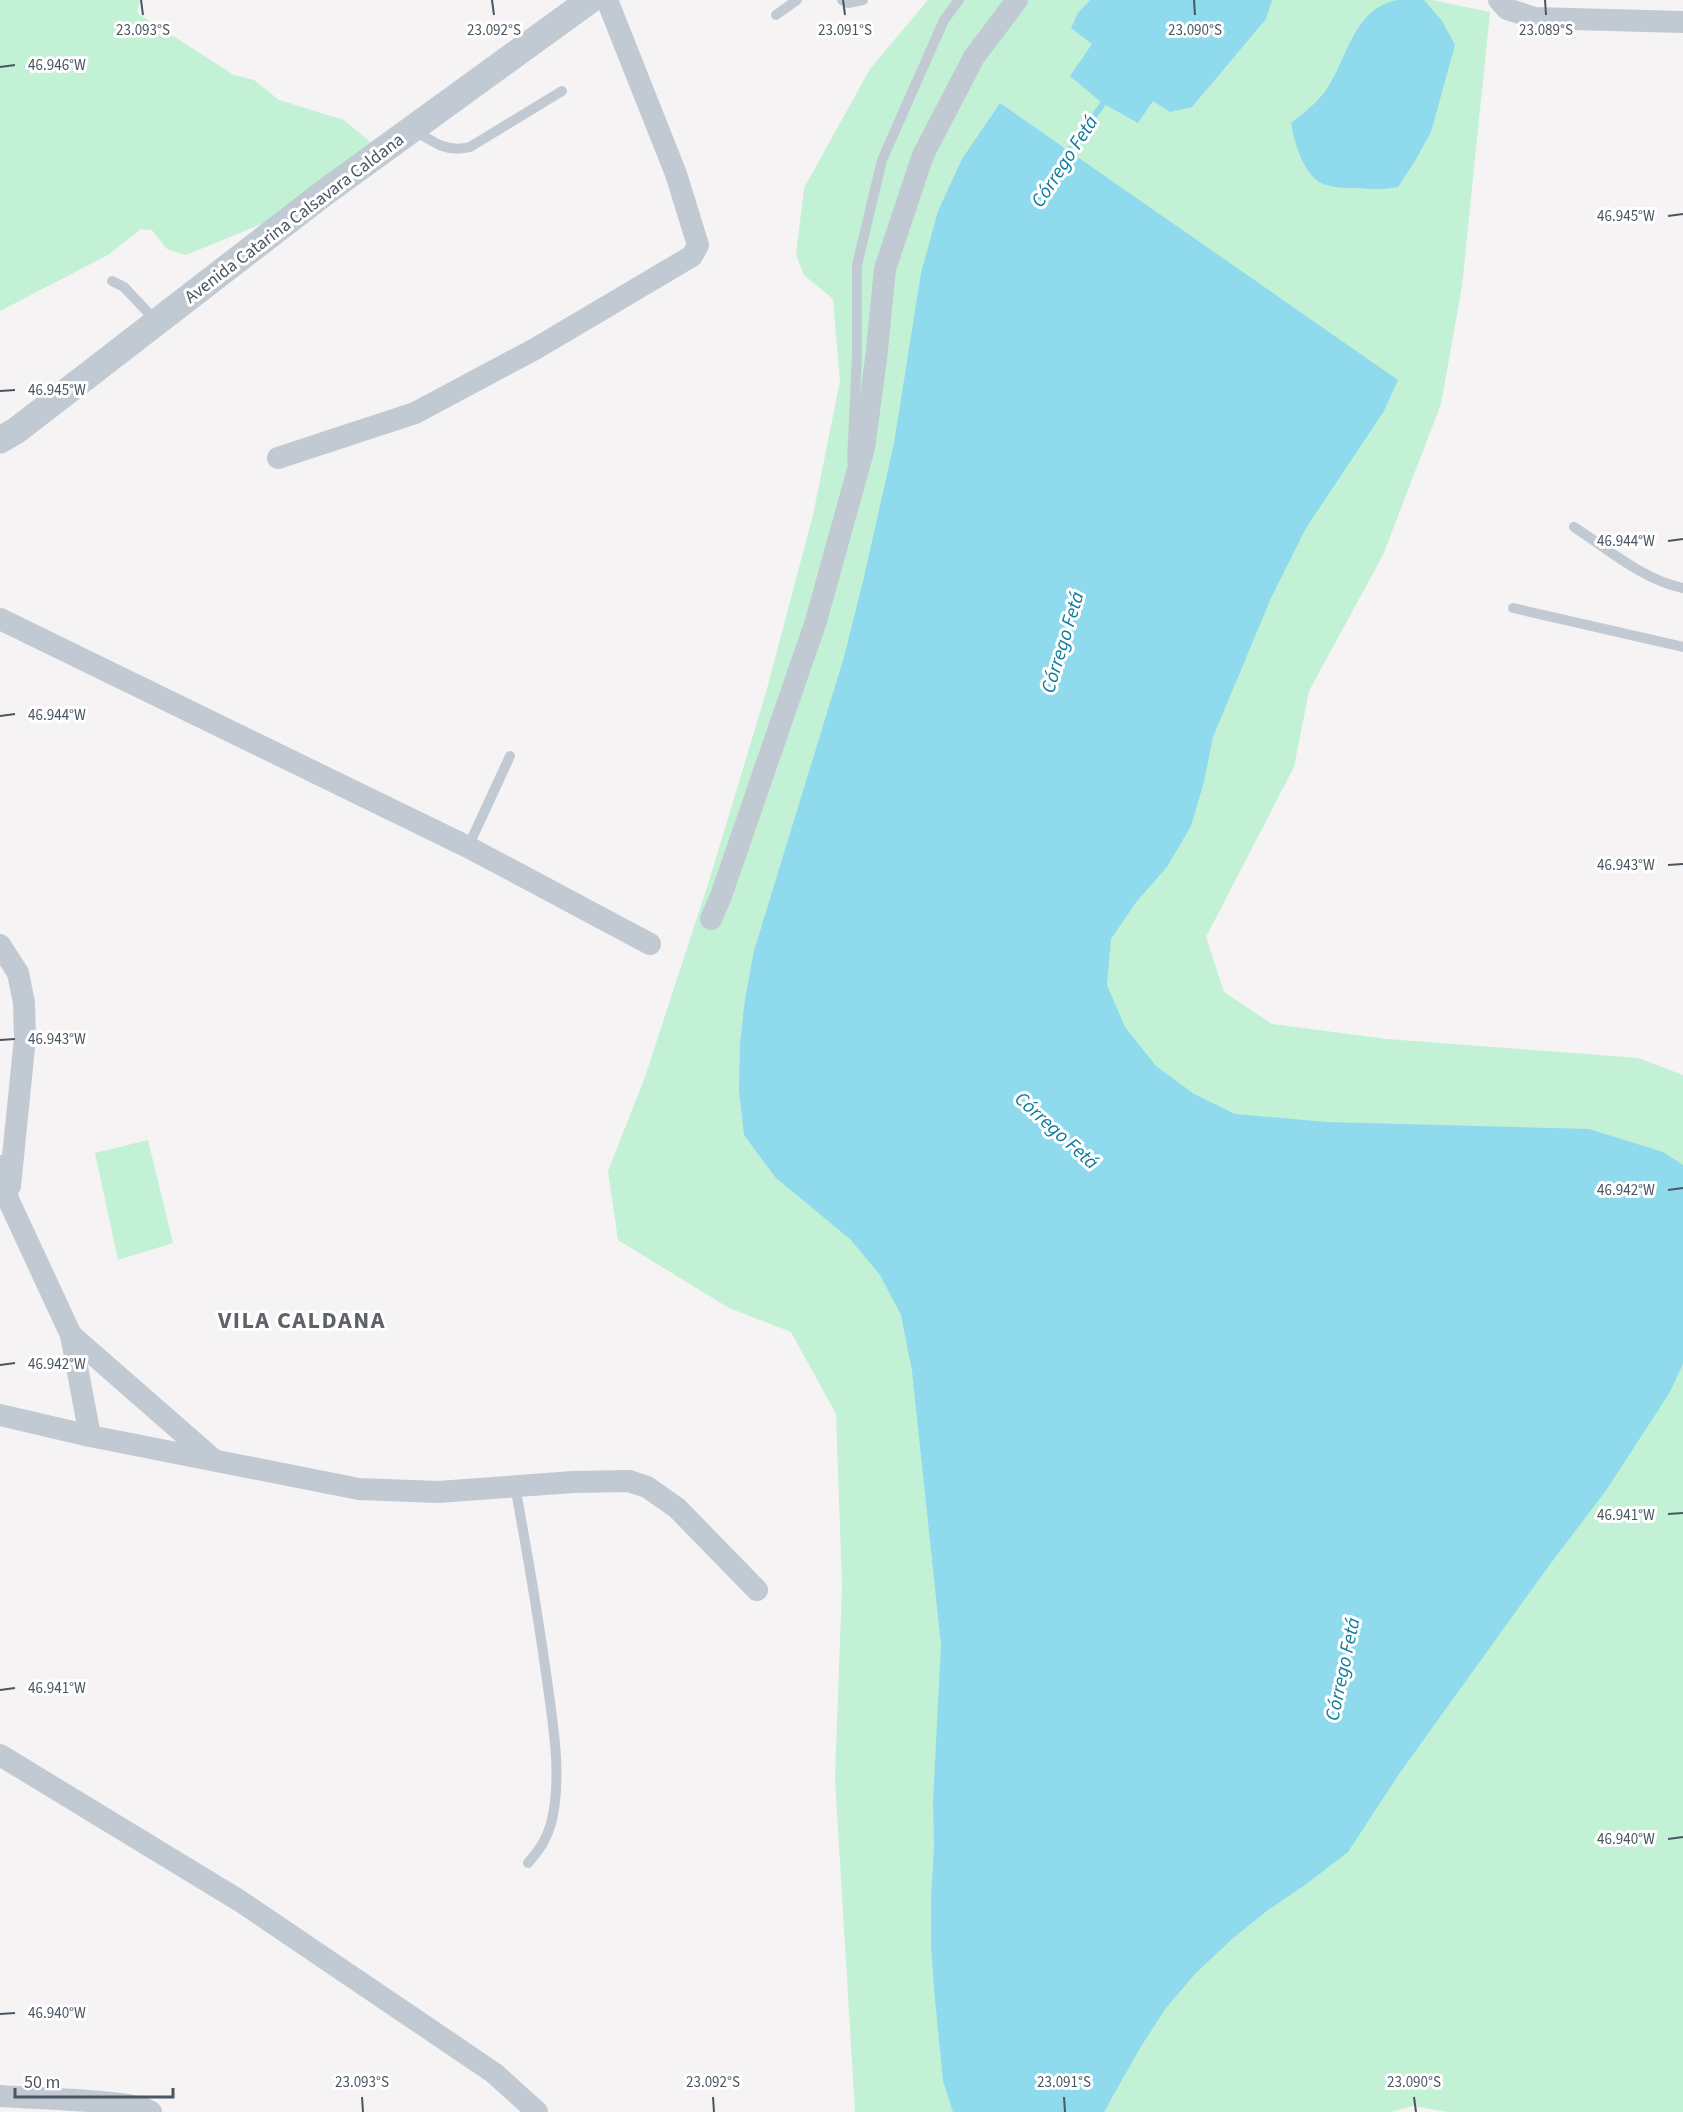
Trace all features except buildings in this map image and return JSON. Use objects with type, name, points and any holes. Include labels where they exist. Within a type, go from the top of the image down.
[{"type":"street","name":"Avenida Catarina Calsavara Caldana","points":[[0,440],[17,430],[324,193],[590,0]]},
{"type":"street","points":[[278,458],[415,413],[535,349],[692,256],[698,245],[676,174],[607,0]]},
{"type":"street","points":[[711,919],[722,896],[816,621],[864,448],[885,269],[915,178],[923,155],[974,57],[1017,0]]},
{"type":"street","points":[[1499,0],[1507,9],[1535,18],[1641,10],[1683,22]]},
{"type":"street","points":[[0,619],[468,847],[650,944]]},
{"type":"street","points":[[0,945],[18,973],[24,1003],[25,1038],[8,1199]]},
{"type":"street","points":[[0,1166],[8,1199],[70,1335],[90,1436]]},
{"type":"street","points":[[70,1335],[216,1461]]},
{"type":"street","points":[[0,1415],[90,1436],[359,1489],[438,1492],[573,1482],[629,1481],[647,1487],[677,1508],[757,1590]]},
{"type":"street","points":[[0,1755],[240,1901],[494,2073],[537,2112]]},
{"type":"street","points":[[0,2096],[124,2105],[147,2109],[151,2112]]},
{"type":"lane","points":[[776,15],[797,0]]},
{"type":"lane","points":[[842,0],[848,3],[863,0]]},
{"type":"lane","points":[[850,496],[857,265],[882,160],[944,20],[959,0]]},
{"type":"lane","points":[[412,129],[431,142],[445,148],[459,150],[470,147],[562,91]]},
{"type":"lane","points":[[112,281],[124,287],[157,322]]},
{"type":"lane","points":[[1575,527],[1645,573],[1669,585],[1683,588]]},
{"type":"lane","points":[[1513,608],[1683,647]]},
{"type":"lane","points":[[468,847],[510,756]]},
{"type":"lane","points":[[515,1486],[538,1614],[552,1716],[556,1776],[552,1820],[543,1847],[528,1863]]},
{"type":"green space","points":[[0,0],[140,0],[137,13],[234,75],[254,80],[279,100],[344,120],[370,144],[266,222],[186,255],[167,249],[152,230],[141,229],[108,255],[0,311]]},
{"type":"green space","points":[[928,0],[1432,0],[1490,12],[1462,286],[1441,404],[1383,555],[1309,691],[1294,767],[1206,937],[1224,992],[1272,1024],[1387,1039],[1638,1058],[1683,1075],[1683,2112],[1448,2112],[1413,2106],[1390,2112],[855,2112],[835,1779],[842,1585],[836,1414],[791,1332],[729,1308],[618,1240],[608,1171],[645,1077],[709,881],[765,696],[813,515],[840,381],[833,299],[804,275],[796,255],[804,188],[870,69]]},
{"type":"green space","points":[[148,1140],[173,1243],[118,1260],[95,1153]]},
{"type":"water","points":[[1090,0],[1272,0],[1266,19],[1192,107],[1170,112],[1153,101],[1138,123],[1102,103],[1070,76],[1092,44],[1071,28],[1078,13]]},
{"type":"water","points":[[1398,0],[1424,0],[1442,21],[1455,45],[1431,132],[1398,187],[1344,188],[1323,184],[1310,174],[1305,166],[1297,149],[1291,123],[1324,92],[1362,22],[1383,4]]},
{"type":"water","points":[[1000,103],[1398,380],[1384,411],[1306,528],[1271,598],[1213,737],[1204,782],[1191,826],[1167,867],[1137,901],[1111,939],[1107,985],[1125,1027],[1156,1066],[1194,1094],[1235,1114],[1327,1122],[1589,1129],[1663,1152],[1683,1165],[1683,1364],[1670,1392],[1607,1489],[1399,1774],[1348,1852],[1268,1910],[1232,1939],[1196,1973],[1166,2008],[1140,2048],[1104,2112],[953,2112],[943,2081],[931,1944],[933,1801],[941,1645],[912,1371],[901,1315],[880,1275],[850,1239],[776,1178],[744,1135],[739,1090],[740,1044],[754,951],[844,657],[864,577],[894,443],[921,273],[938,211],[962,159]]},
{"type":"waterway","name":"Córrego Fetá","points":[[1064,158],[1107,98]]},
{"type":"district","name":"VILA CALDANA","points":[[302,1320]]}]
